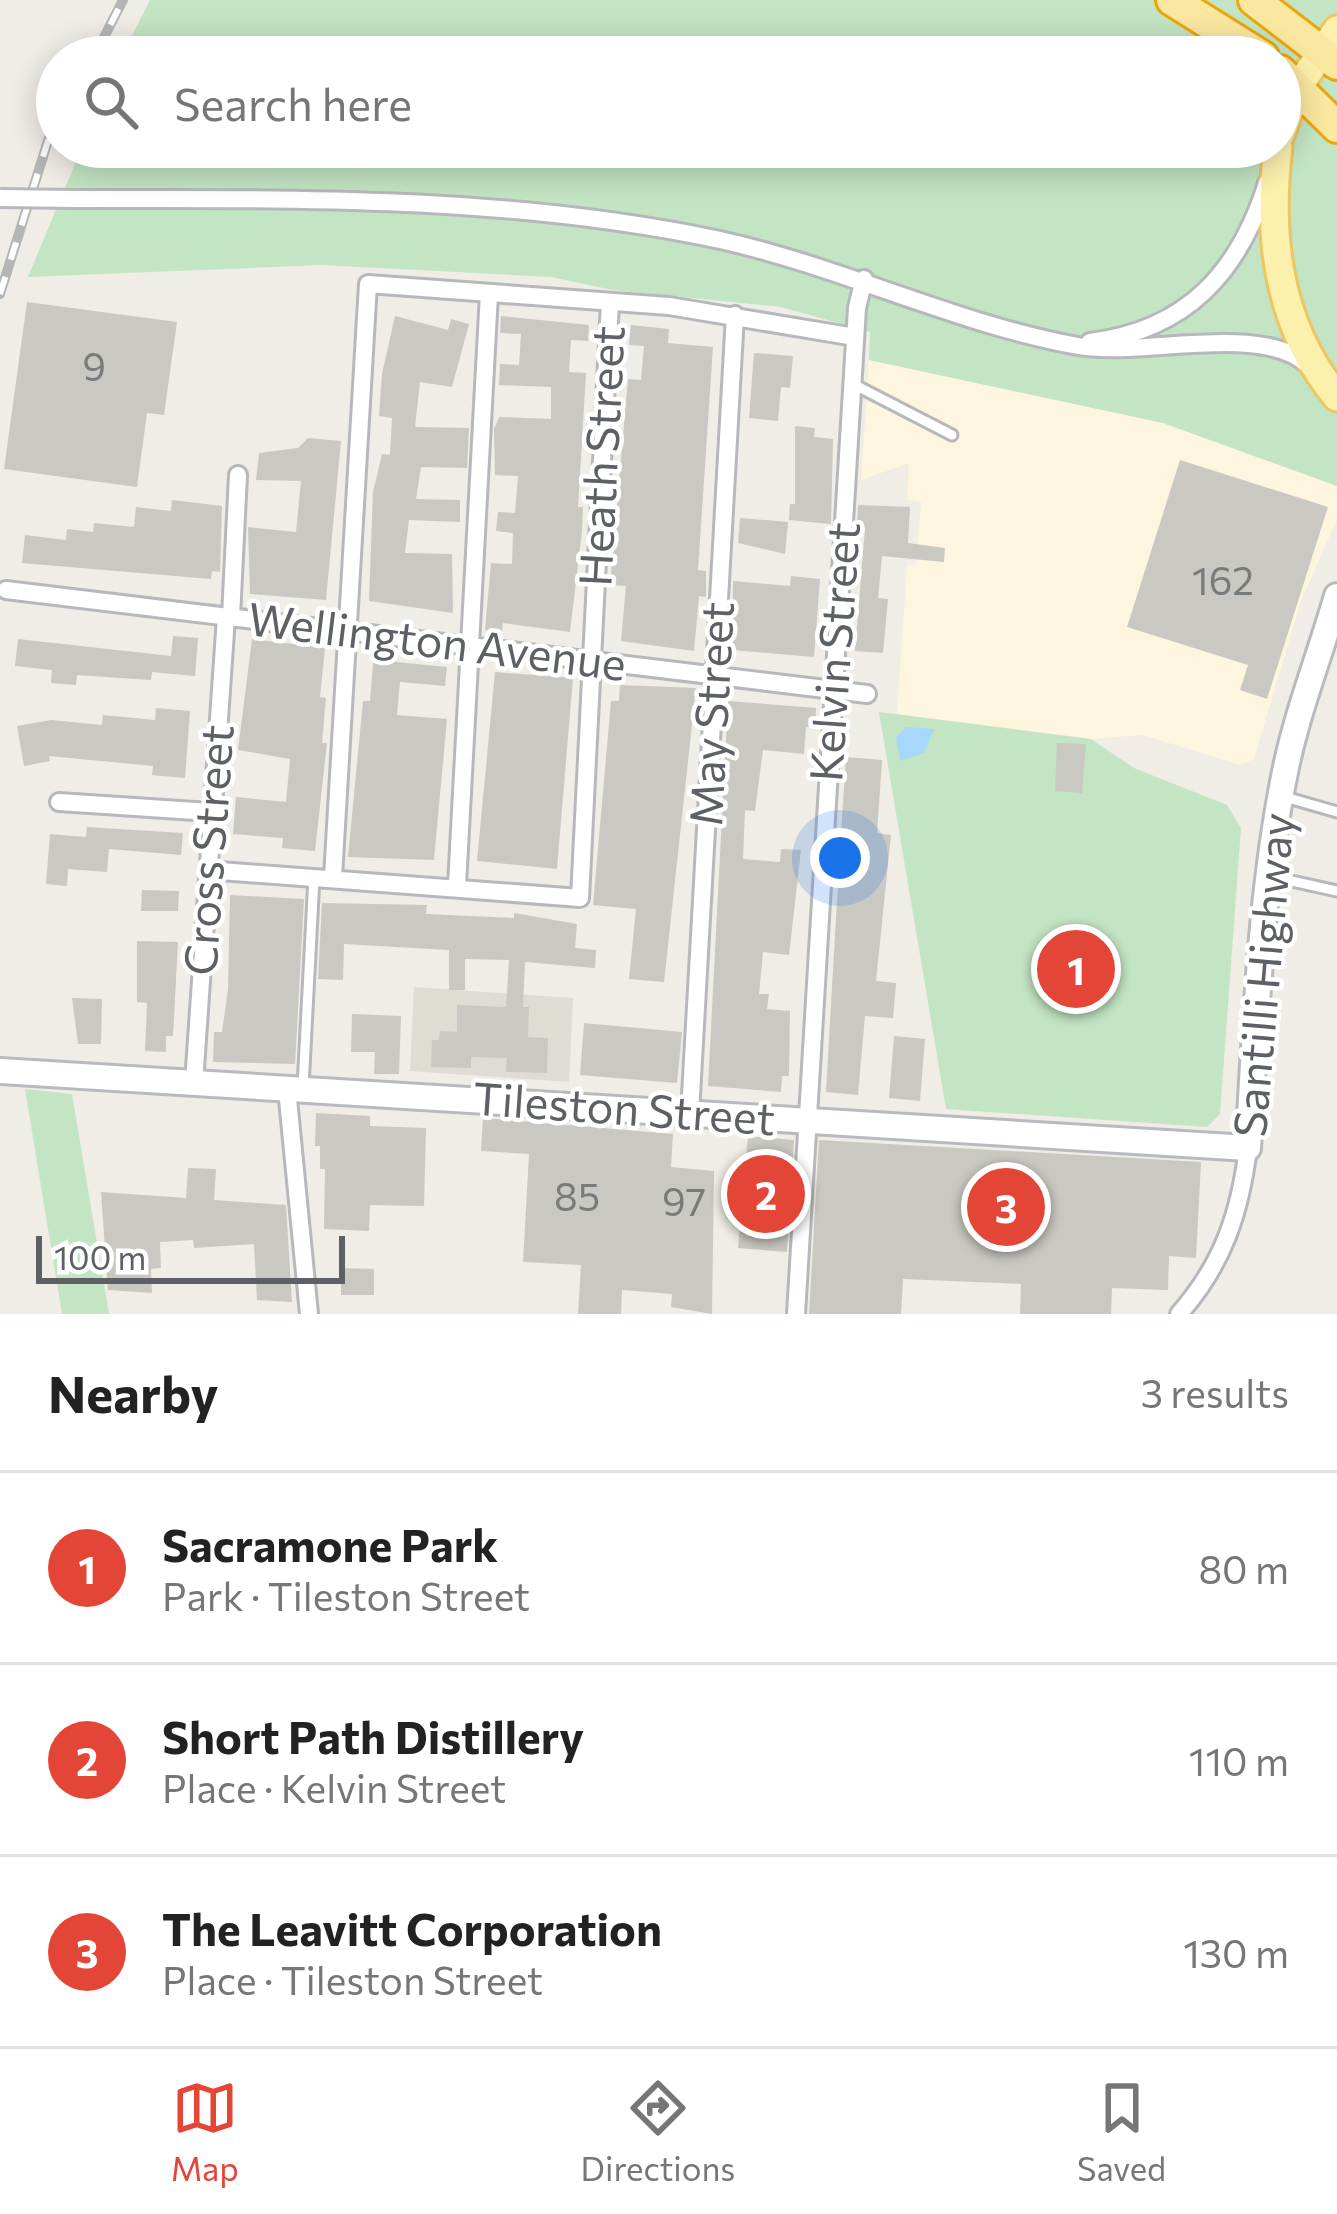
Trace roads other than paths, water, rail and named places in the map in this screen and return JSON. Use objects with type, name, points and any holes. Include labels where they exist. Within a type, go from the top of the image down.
[{"type":"highway","points":[[1172,0],[1229,36]]},
{"type":"highway","points":[[1254,0],[1332,48]]},
{"type":"highway","points":[[1301,91],[1337,128]]},
{"type":"main road","points":[[1301,70],[1332,48]]},
{"type":"main road","points":[[1277,168],[1276,258],[1293,323],[1330,388]]},
{"type":"main road","name":"Santilli Highway","points":[[1247,1148],[1280,796],[1296,723],[1337,596]]},
{"type":"main road","name":"Tileston Street","points":[[4,1071],[1247,1148]]},
{"type":"street","points":[[1054,341],[1088,342],[1135,332],[1201,298],[1243,248],[1270,168]]},
{"type":"street","points":[[0,198],[381,202],[539,212],[695,235],[864,279],[1054,341],[1130,351],[1274,345],[1294,353],[1330,388]]},
{"type":"street","name":"Kelvin Street","points":[[796,1314],[855,337],[864,279]]},
{"type":"street","points":[[324,877],[348,631],[368,284],[735,315],[855,337]]},
{"type":"street","points":[[206,870],[457,885],[489,294]]},
{"type":"street","name":"Heath Street","points":[[457,885],[580,898],[610,302]]},
{"type":"street","name":"May Street","points":[[690,1113],[735,315]]},
{"type":"street","name":"Cross Street","points":[[194,1083],[210,812],[238,475]]},
{"type":"street","name":"Wellington Avenue","points":[[6,590],[867,694]]},
{"type":"street","points":[[59,802],[210,812]]},
{"type":"street","points":[[295,1089],[309,1314]]},
{"type":"street","name":"Santilli Highway","points":[[1179,1314],[1204,1284],[1232,1234],[1247,1148]]},
{"type":"lane","points":[[853,384],[952,436]]},
{"type":"lane","points":[[1280,796],[1337,812]]},
{"type":"lane","points":[[1269,876],[1337,891]]},
{"type":"lane","points":[[295,1089],[324,877]]},
{"type":"water","points":[[906,727],[934,729],[924,753],[900,761],[896,737]]},
{"type":"railway","points":[[105,36],[123,0]]},
{"type":"railway","points":[[0,294],[39,168]]},
{"type":"place","name":"Sacramone Park","points":[[1076,969]]},
{"type":"place","name":"Short Path Distillery","points":[[766,1194]]},
{"type":"place","name":"The Leavitt Corporation","points":[[1006,1207]]}]
